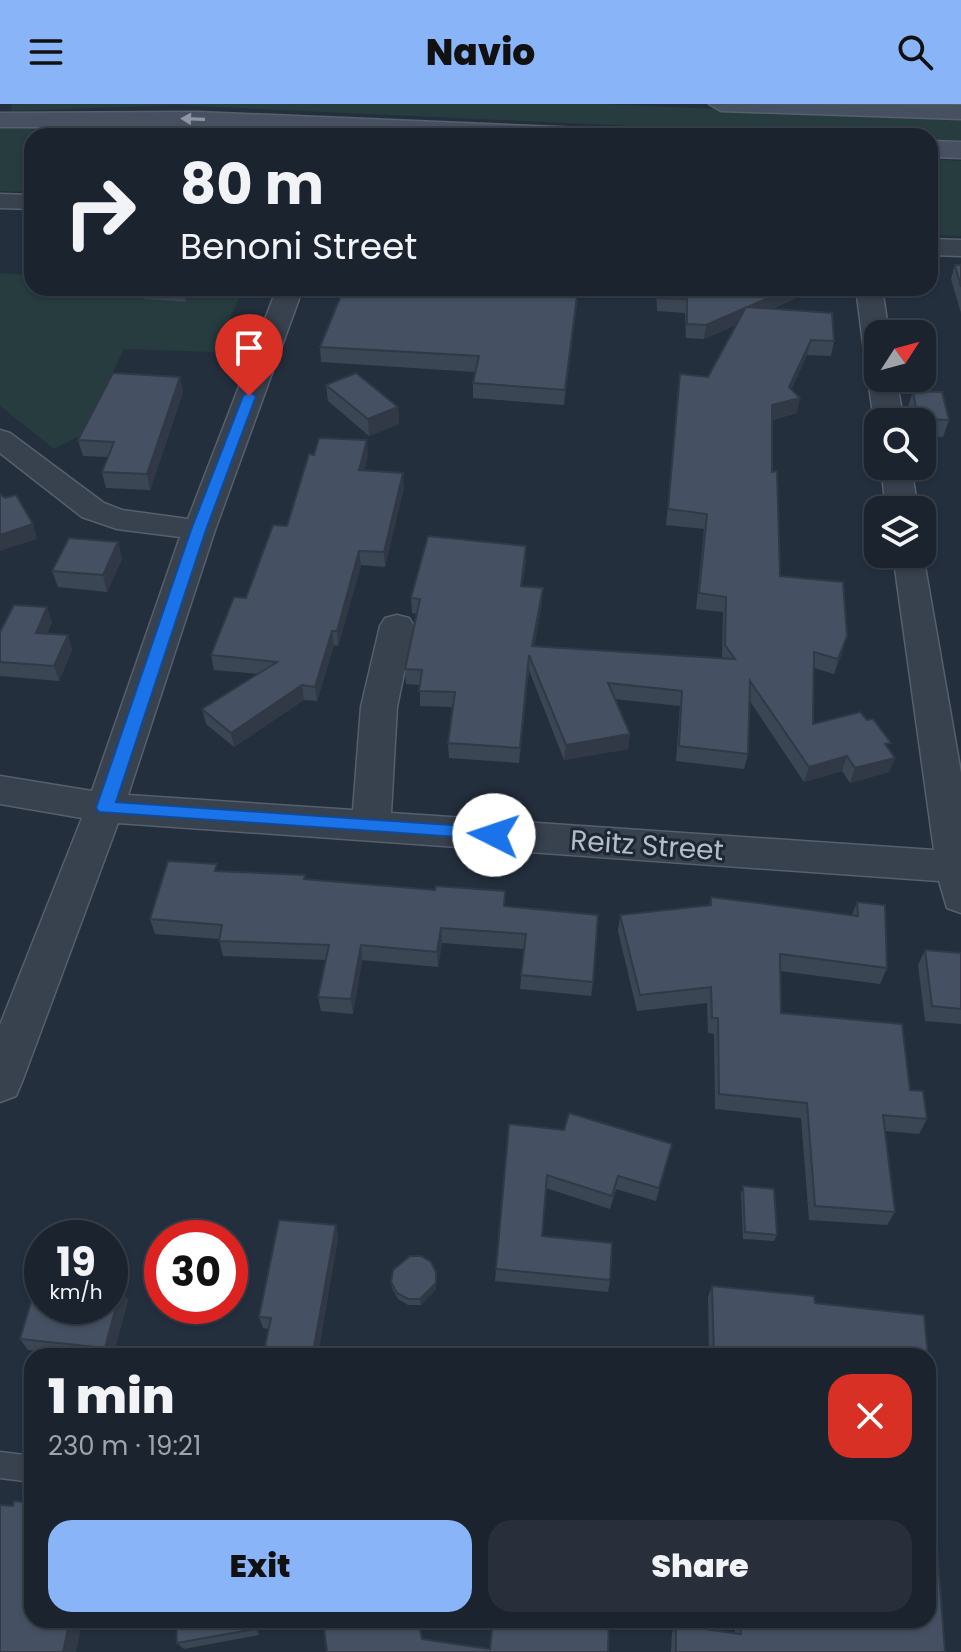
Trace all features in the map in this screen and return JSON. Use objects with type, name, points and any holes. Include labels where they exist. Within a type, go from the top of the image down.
[{"type":"street","points":[[721,104],[961,112]]},
{"type":"street","points":[[0,120],[185,119],[408,128]]},
{"type":"street","points":[[938,149],[961,150]]},
{"type":"street","points":[[0,201],[24,202]]},
{"type":"street","points":[[938,247],[961,248]]},
{"type":"street","points":[[0,1082],[105,808],[199,530],[287,296]]},
{"type":"street","points":[[870,296],[874,320]]},
{"type":"street","points":[[0,439],[93,510],[117,519],[199,530]]},
{"type":"street","points":[[911,568],[959,877]]},
{"type":"street","points":[[371,826],[379,707],[397,626]]},
{"type":"street","name":"Reitz Street","points":[[0,790],[105,808],[371,826],[959,877]]},
{"type":"lane","points":[[0,1465],[24,1468]]},
{"type":"green space","points":[[12,104],[605,104],[961,120],[961,141],[938,140],[938,128],[674,128],[175,105],[11,111]]},
{"type":"green space","points":[[152,122],[279,128],[24,128],[24,192],[0,191],[0,125]]},
{"type":"green space","points":[[938,160],[961,161],[961,236],[938,235]]},
{"type":"green space","points":[[0,273],[24,274],[24,296],[240,296],[215,352],[124,349],[83,434],[54,449],[0,406]]},
{"type":"building","points":[[955,265],[961,265],[961,287]]},
{"type":"building","points":[[341,296],[577,296],[565,390],[473,383],[479,356],[320,347]]},
{"type":"building","points":[[773,296],[706,325],[687,324],[687,299],[658,298]]},
{"type":"building","points":[[746,307],[832,313],[834,341],[811,340],[789,387],[800,398],[772,405],[772,472],[777,471],[780,576],[843,582],[847,636],[838,659],[814,652],[813,724],[860,712],[867,720],[873,719],[891,743],[885,744],[895,758],[855,768],[847,756],[809,767],[750,681],[748,754],[679,746],[682,691],[608,683],[630,734],[566,745],[529,655],[520,748],[448,743],[455,692],[419,691],[422,670],[405,669],[420,599],[411,598],[428,536],[526,546],[521,586],[543,588],[532,646],[735,659],[725,645],[726,597],[699,593],[707,514],[668,509],[680,374],[708,377]]},
{"type":"building","points":[[113,373],[180,377],[147,474],[102,472],[114,442],[78,440]]},
{"type":"building","points":[[356,373],[398,407],[368,419],[326,385]]},
{"type":"building","points":[[913,392],[942,392],[949,420],[936,420],[936,408],[916,408]]},
{"type":"building","points":[[319,438],[367,440],[359,470],[403,473],[384,552],[359,551],[337,631],[332,631],[315,687],[302,685],[231,733],[202,709],[277,662],[211,655],[234,597],[246,598],[273,525],[287,526],[309,454],[314,455]]},
{"type":"building","points":[[0,494],[5,498],[16,495],[33,524],[0,535]]},
{"type":"building","points":[[69,538],[118,542],[103,575],[52,571]]},
{"type":"building","points":[[14,605],[47,607],[36,633],[68,635],[54,666],[0,662],[0,632]]},
{"type":"building","points":[[168,861],[217,864],[215,871],[305,875],[304,879],[435,890],[436,886],[505,891],[504,906],[598,915],[593,982],[521,975],[526,934],[441,928],[437,952],[361,945],[351,999],[318,997],[329,945],[219,941],[222,925],[150,919]]},
{"type":"building","points":[[711,897],[858,916],[857,902],[885,905],[887,968],[780,954],[781,1013],[902,1024],[910,1090],[923,1091],[927,1119],[883,1115],[895,1212],[815,1206],[807,1103],[719,1094],[718,1018],[712,1018],[711,987],[640,995],[620,915],[711,905]]},
{"type":"building","points":[[925,950],[961,953],[961,1009],[932,1006]]},
{"type":"building","points":[[569,1113],[672,1144],[659,1188],[618,1176],[612,1196],[547,1175],[542,1236],[612,1243],[610,1280],[496,1269],[509,1124],[564,1130]]},
{"type":"building","points":[[743,1186],[774,1189],[777,1235],[745,1232]]},
{"type":"building","points":[[279,1220],[336,1225],[314,1348],[265,1348],[271,1318],[259,1317]]},
{"type":"building","points":[[410,1256],[421,1256],[431,1262],[436,1272],[436,1283],[420,1299],[408,1299],[397,1293],[391,1282],[393,1270]]},
{"type":"building","points":[[712,1286],[814,1296],[815,1303],[924,1315],[927,1348],[714,1348]]},
{"type":"building","points":[[24,1324],[111,1324],[105,1348],[20,1339]]},
{"type":"building","points":[[14,1501],[24,1502],[24,1628],[68,1628],[63,1652],[0,1652],[0,1505],[13,1506]]},
{"type":"building","points":[[936,1534],[945,1652],[676,1652],[676,1628],[741,1634],[741,1628],[936,1628]]},
{"type":"building","points":[[176,1628],[255,1628],[255,1629],[177,1643]]},
{"type":"building","points":[[324,1628],[420,1628],[422,1639],[490,1649],[492,1628],[609,1628],[608,1652],[327,1652]]},
{"type":"route","points":[[249,396],[199,530],[105,808],[494,835]]}]
